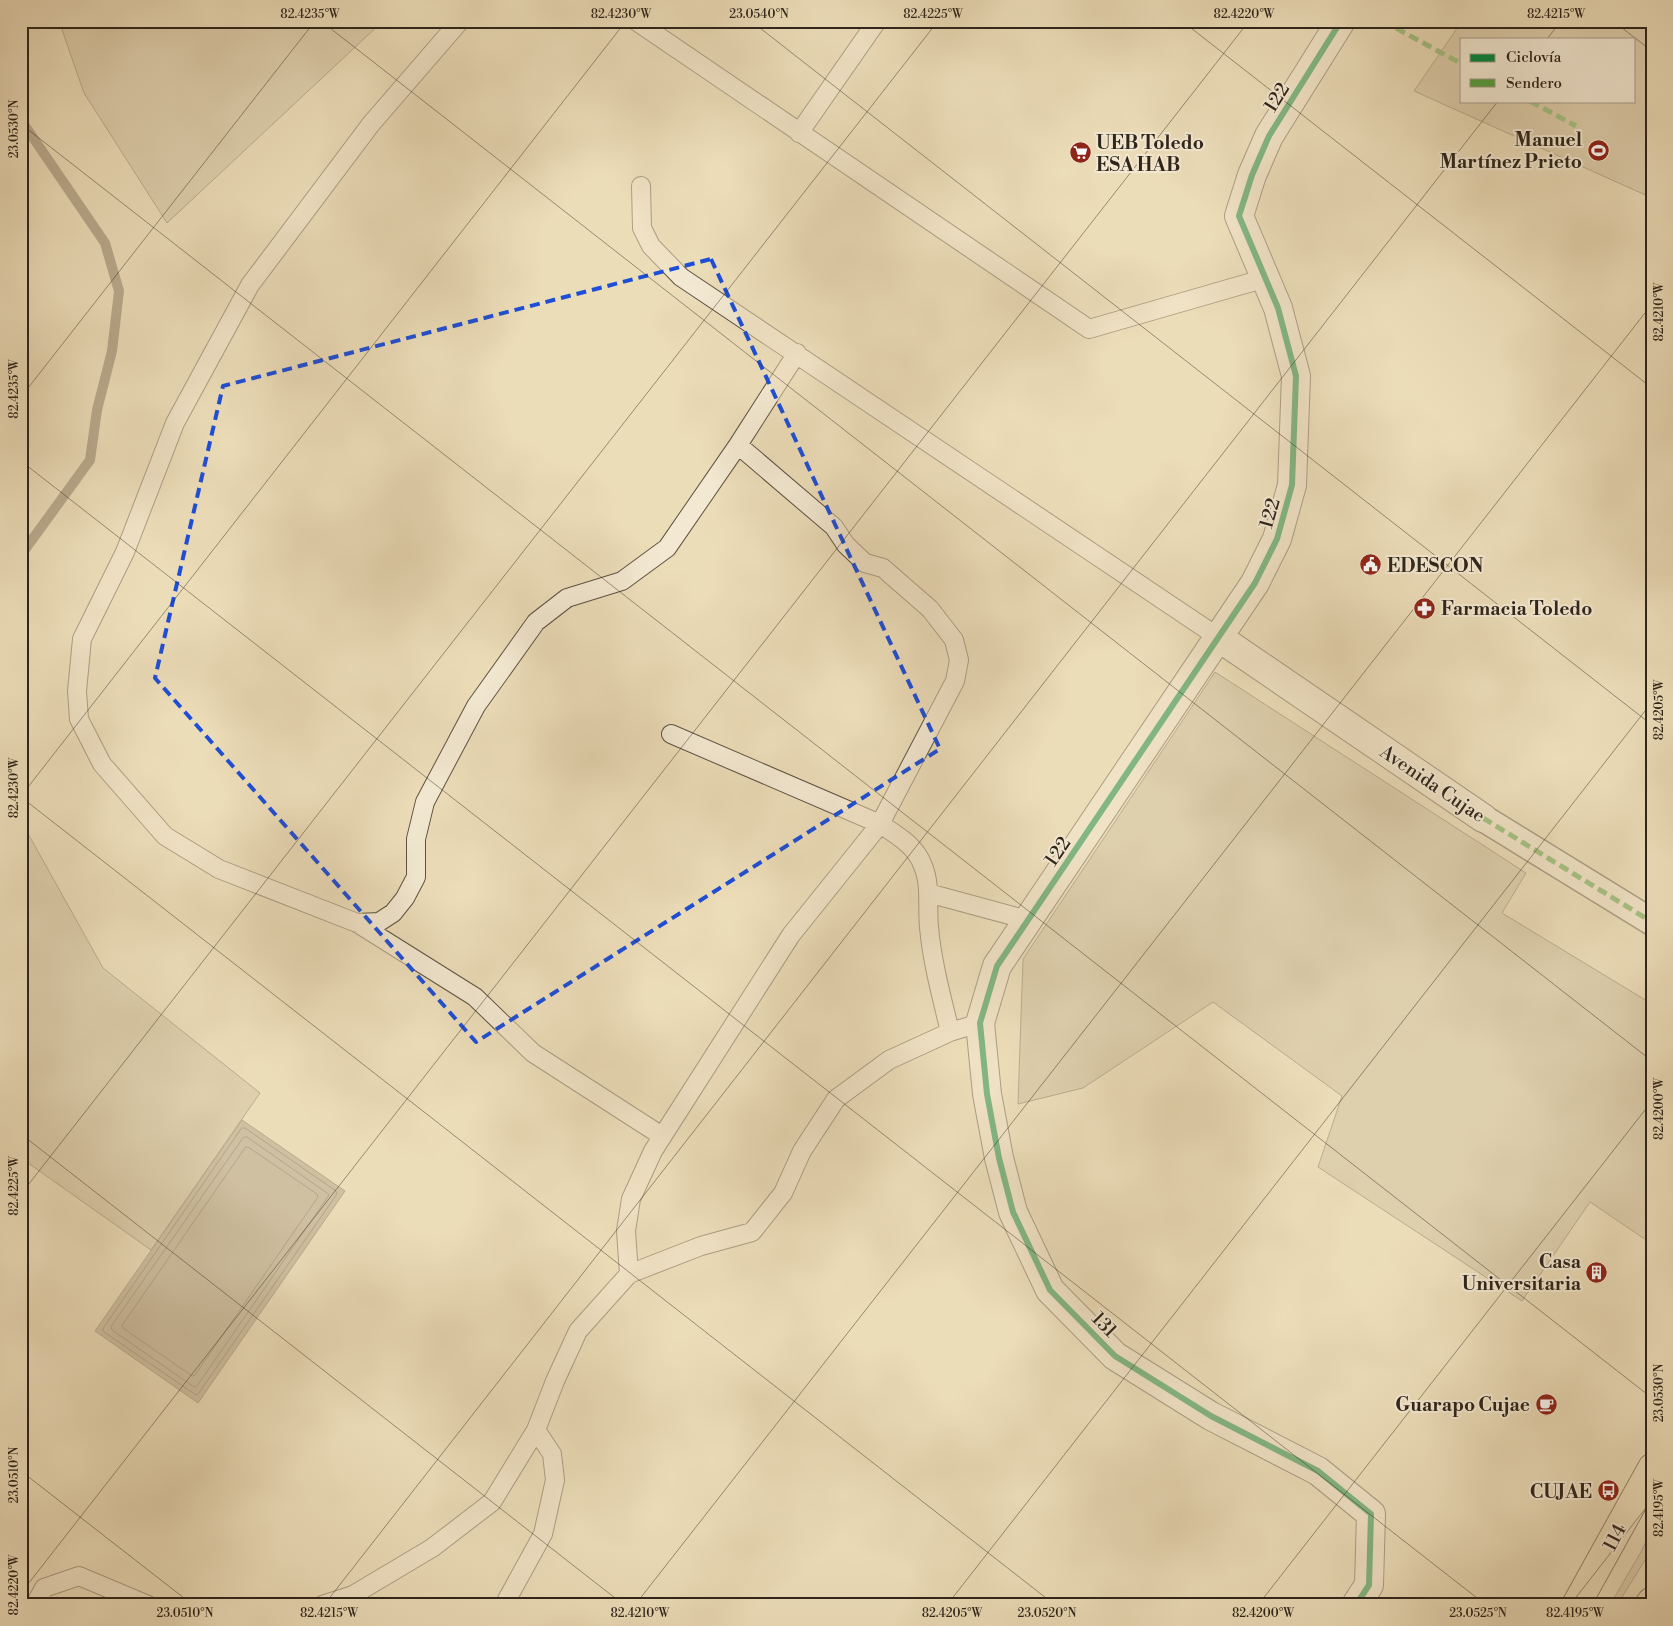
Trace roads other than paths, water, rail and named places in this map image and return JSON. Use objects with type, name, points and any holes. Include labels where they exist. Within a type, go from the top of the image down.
[{"type":"highway","name":"114","points":[[1576,1605],[1652,1468]]},
{"type":"highway","points":[[1649,1605],[1652,1601]]},
{"type":"street","name":"122","points":[[998,966],[1256,583],[1277,539],[1292,485],[1296,376],[1278,308],[1239,216],[1252,175],[1269,136],[1340,21]]},
{"type":"street","name":"Avenida Cujae","points":[[1218,637],[1483,818],[1652,922]]},
{"type":"street","name":"131","points":[[998,966],[980,1023],[987,1094],[999,1158],[1013,1212],[1050,1290],[1115,1356],[1211,1416],[1318,1471],[1371,1514],[1363,1595]]},
{"type":"lane","points":[[460,21],[371,124],[250,286],[175,423],[125,552],[82,639],[77,691],[79,719],[102,764],[166,836],[218,869],[357,924],[475,997],[533,1053],[662,1136]]},
{"type":"lane","points":[[636,21],[1088,329],[1266,278]]},
{"type":"lane","points":[[799,132],[877,21]]},
{"type":"lane","points":[[641,186],[642,228],[651,246],[681,277],[1218,637]]},
{"type":"lane","points":[[357,924],[380,922],[393,912],[405,898],[416,877],[416,839],[425,802],[476,706],[536,622],[567,598],[622,581],[667,548],[738,446],[797,353]]},
{"type":"lane","points":[[629,1274],[626,1231],[631,1199],[653,1151],[791,935],[880,824],[955,681],[958,660],[954,640],[930,609],[882,568],[866,563],[846,545],[834,527],[738,446]]},
{"type":"lane","points":[[671,734],[880,824],[910,845],[923,866],[928,893],[928,926],[935,969],[950,1032]]},
{"type":"lane","points":[[928,893],[1028,920]]},
{"type":"lane","points":[[322,1605],[353,1595],[432,1548],[492,1502],[536,1430],[555,1381],[578,1332],[629,1274],[701,1246],[752,1232],[782,1193],[802,1151],[836,1099],[889,1060],[950,1032],[980,1023]]},
{"type":"lane","points":[[504,1605],[543,1534],[555,1480],[552,1454],[536,1430]]},
{"type":"lane","points":[[34,1605],[44,1588],[79,1576],[148,1605]]},
{"type":"water","points":[[242,1120],[345,1191],[198,1403],[95,1331]]},
{"type":"waterway","points":[[21,120],[105,243],[119,291],[112,351],[97,410],[90,460],[21,555]]},
{"type":"place","name":"Manuel Martínez Prieto","points":[[1598,150]]},
{"type":"place","name":"UEB Toledo ESA HAB","points":[[1080,153]]},
{"type":"place","name":"EDESCON","points":[[1371,565]]},
{"type":"place","name":"Farmacia Toledo","points":[[1425,608]]},
{"type":"place","name":"Casa Universitaria","points":[[1597,1272]]},
{"type":"place","name":"Guarapo Cujae","points":[[1546,1404]]},
{"type":"place","name":"CUJAE","points":[[1608,1491]]}]
